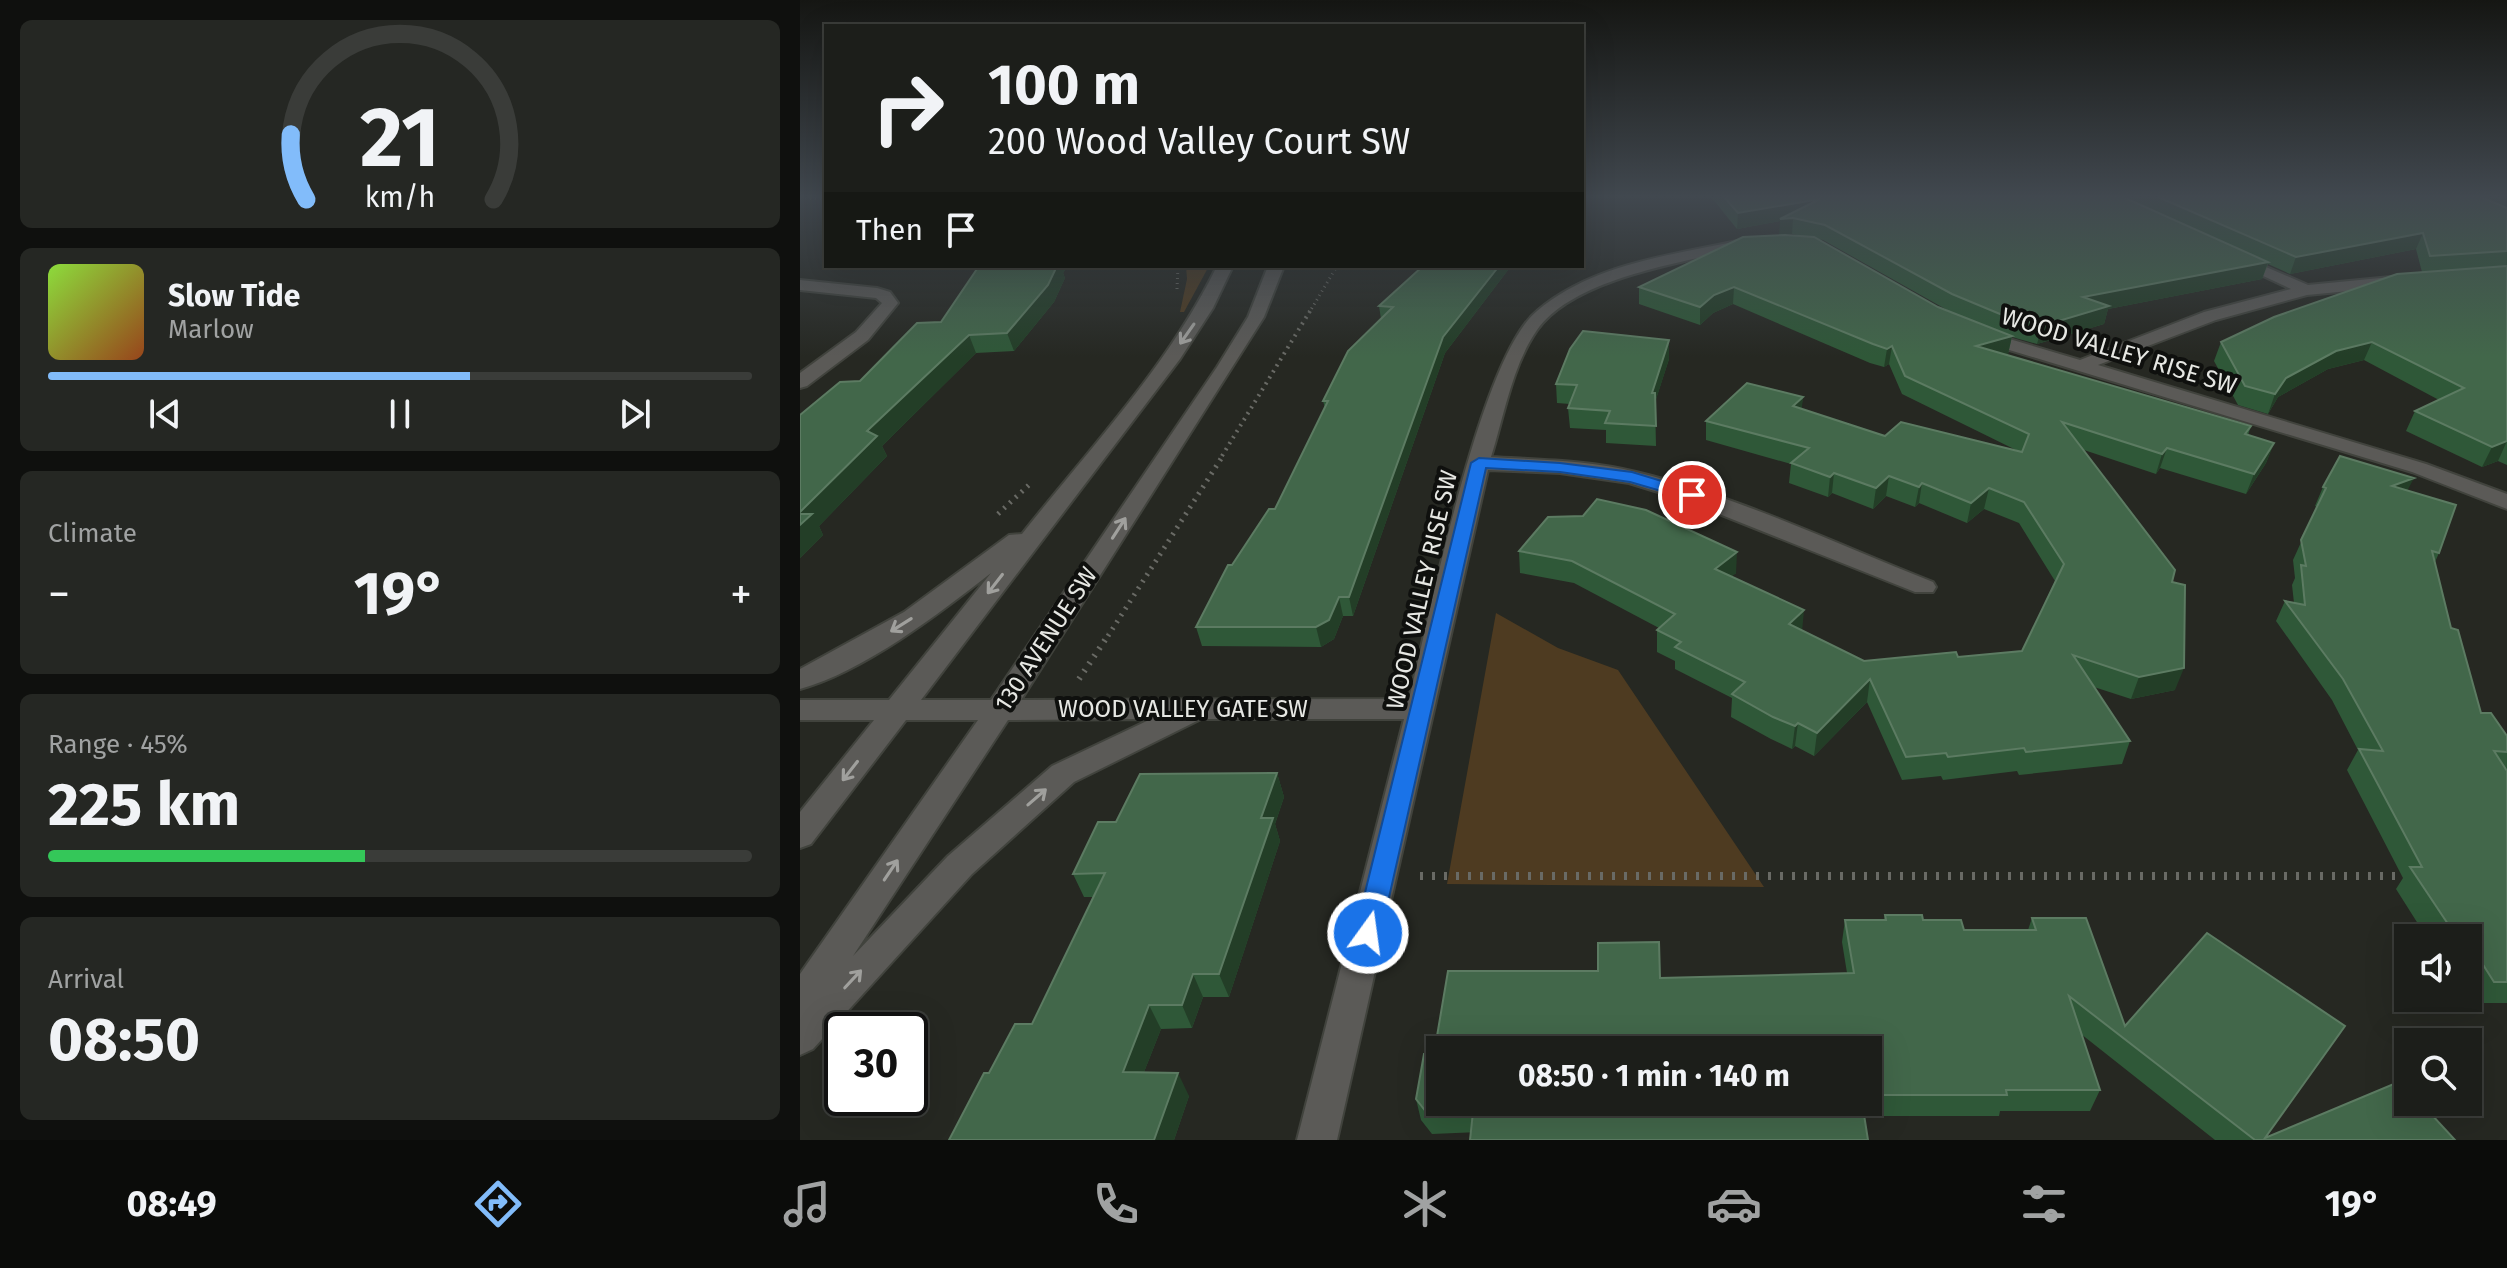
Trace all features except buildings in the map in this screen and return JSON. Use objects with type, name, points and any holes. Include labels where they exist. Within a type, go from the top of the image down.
[{"type":"street","name":"WOOD VALLEY RISE SW","points":[[1317,1140],[1479,463],[1508,374],[1524,340],[1540,317],[1618,274],[1717,250]]},
{"type":"street","points":[[2219,250],[2306,290]]},
{"type":"street","points":[[800,835],[1171,359],[1205,308],[1224,268]]},
{"type":"street","name":"130 AVENUE SW","points":[[800,1004],[1232,358],[1260,310],[1275,268]]},
{"type":"street","points":[[2080,366],[2210,316],[2306,290],[2425,280]]},
{"type":"street","points":[[800,285],[877,293],[890,303],[862,336],[800,382]]},
{"type":"street","name":"WOOD VALLEY RISE SW","points":[[1957,326],[1997,342],[2419,468],[2507,502]]},
{"type":"street","points":[[1479,463],[1560,467],[1632,477],[1692,495],[1924,587]]},
{"type":"street","points":[[800,680],[850,658],[921,613],[985,567],[1052,510]]},
{"type":"street","points":[[800,1037],[960,865],[1063,774],[1196,709]]},
{"type":"street","name":"WOOD VALLEY GATE SW","points":[[800,710],[1421,709]]},
{"type":"path","points":[[1176,293],[1178,268]]},
{"type":"path","points":[[1058,710],[1180,527],[1336,268]]},
{"type":"path","points":[[994,519],[1036,478]]},
{"type":"path","points":[[1382,873],[1437,877],[2411,876]]},
{"type":"shaded area","points":[[1186,268],[1208,268],[1184,312],[1180,312]]},
{"type":"shaded area","points":[[1496,613],[1558,648],[1618,670],[1764,887],[1447,884]]},
{"type":"route","points":[[1368,933],[1479,463],[1560,467],[1632,477],[1692,495]]}]
